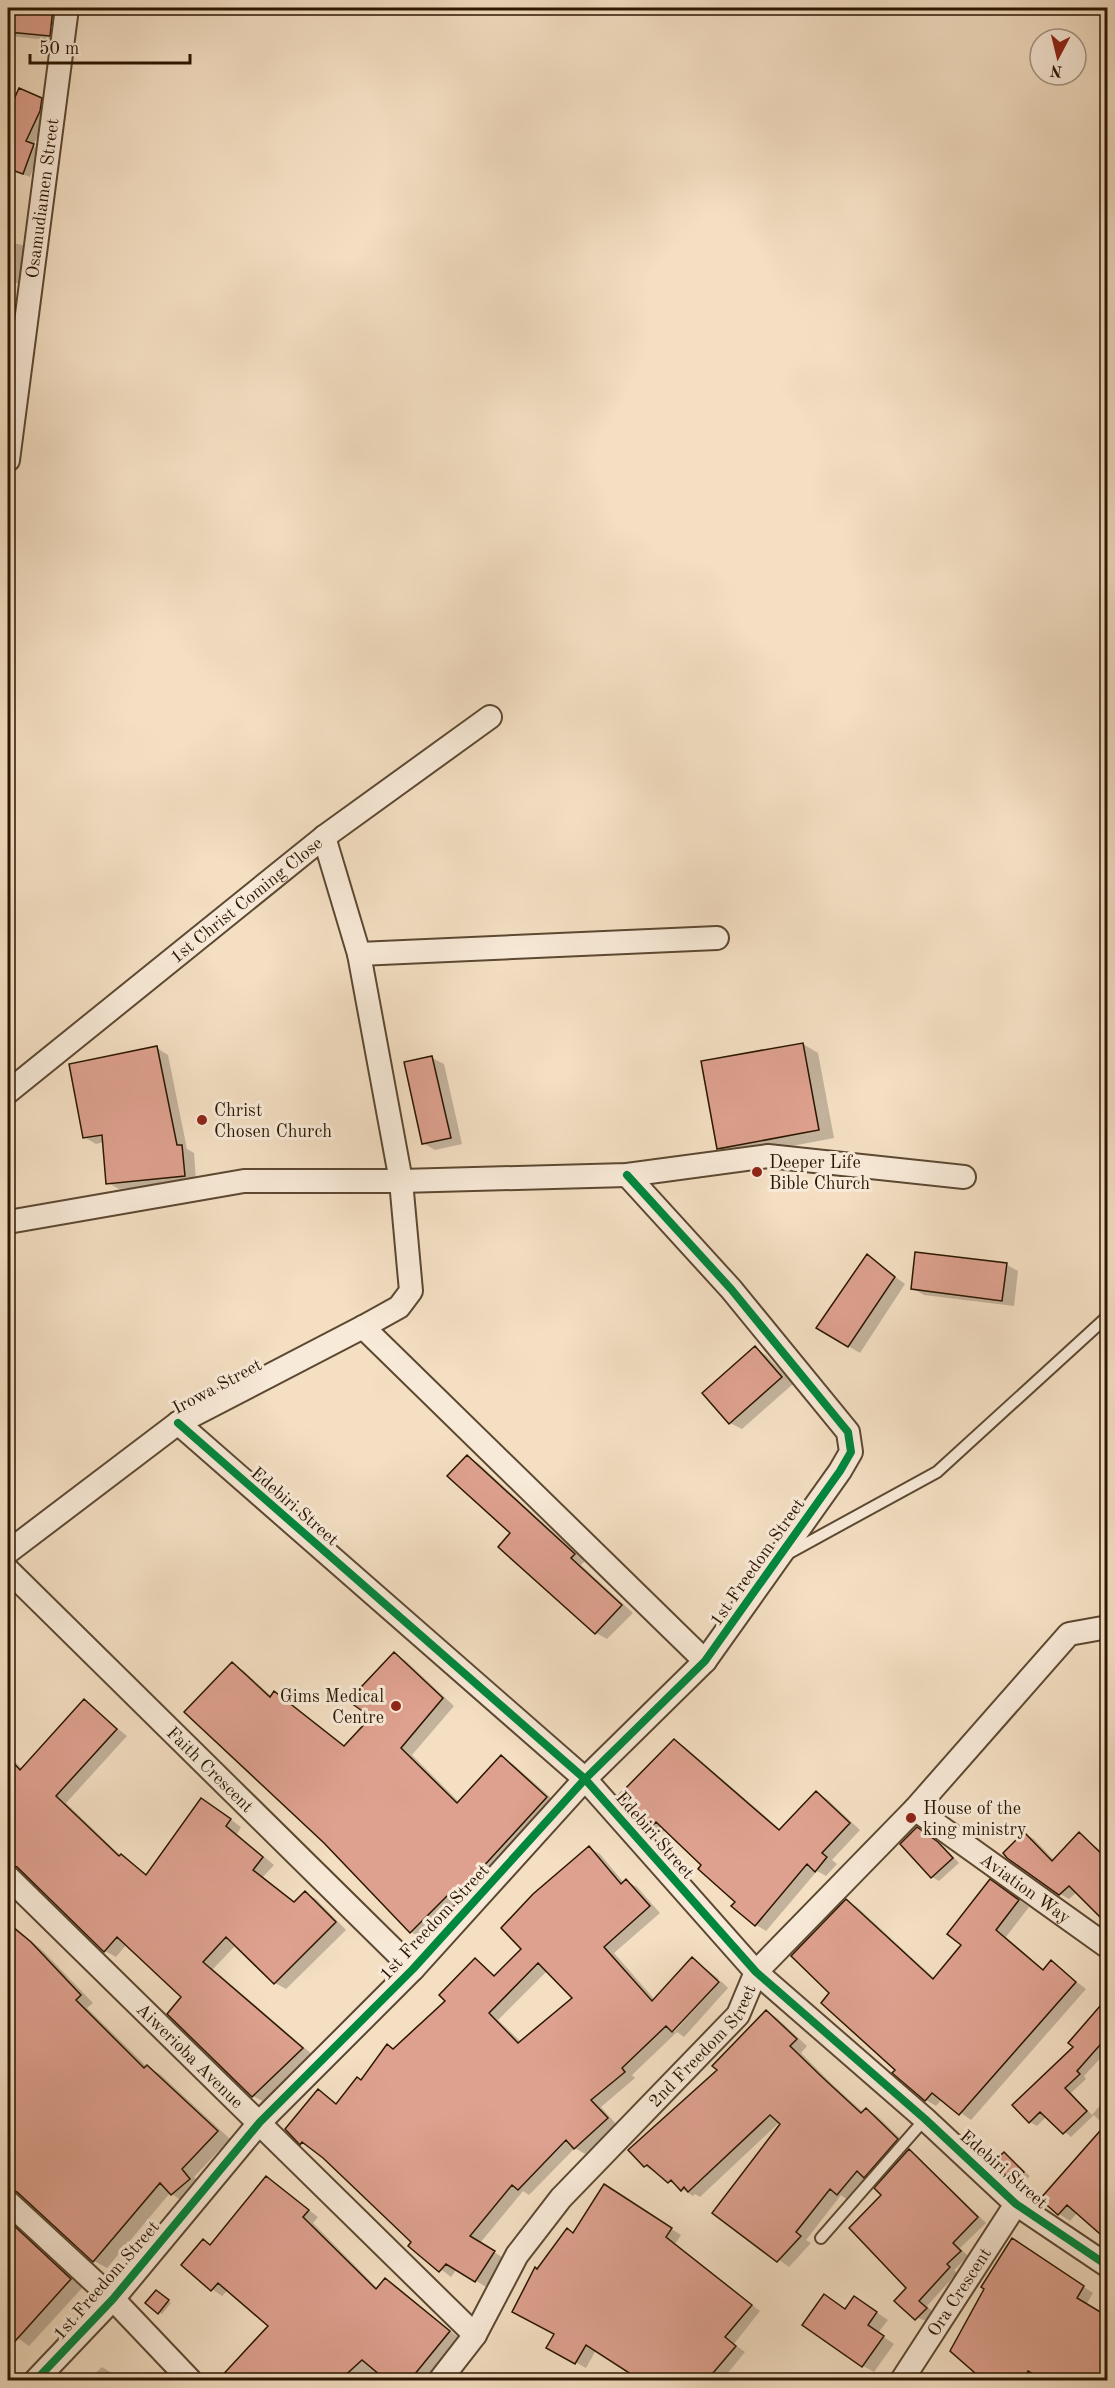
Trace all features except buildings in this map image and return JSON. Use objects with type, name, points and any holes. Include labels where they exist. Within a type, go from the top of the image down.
[{"type":"street","name":"Osamudiamen Street","points":[[8,460],[67,8]]},
{"type":"street","name":"1st Christ Coming Close","points":[[8,1092],[324,837],[490,717]]},
{"type":"street","name":"Irowa Street","points":[[8,1552],[178,1423],[363,1327],[399,1306],[411,1291],[401,1181],[359,954],[324,837]]},
{"type":"street","points":[[359,954],[717,938]]},
{"type":"street","points":[[8,1222],[244,1181],[401,1181],[627,1175],[768,1156],[964,1177]]},
{"type":"street","name":"1st Freedom Street","points":[[36,2380],[112,2299],[260,2122],[412,1969],[585,1779],[705,1661],[840,1471],[850,1452],[848,1432],[732,1289],[627,1175]]},
{"type":"street","points":[[363,1327],[705,1661]]},
{"type":"street","name":"Edebiri Street","points":[[178,1423],[585,1779],[756,1972],[925,2120],[1016,2204],[1107,2266]]},
{"type":"street","name":"Faith Crescent","points":[[8,1570],[412,1969]]},
{"type":"street","name":"2nd Freedom Street","points":[[440,2380],[475,2335],[517,2255],[561,2198],[738,2015],[756,1972],[915,1809],[1069,1634],[1097,1630]]},
{"type":"street","name":"Aviation Way","points":[[915,1809],[1107,1947]]},
{"type":"street","name":"Aiwerioba Avenue","points":[[8,1877],[475,2335]]},
{"type":"street","points":[[8,2202],[112,2299],[190,2380]]},
{"type":"street","name":"Ora Crescent","points":[[902,2380],[1016,2204]]},
{"type":"lane","points":[[778,1558],[937,1472],[1106,1320]]},
{"type":"lane","points":[[821,2238],[925,2120]]},
{"type":"cycle path","points":[[36,2380],[113,2299],[260,2122],[413,1969],[585,1779],[705,1661],[840,1471],[851,1452],[848,1432],[731,1289],[627,1175]]},
{"type":"cycle path","points":[[178,1423],[585,1779],[756,1972],[925,2119],[1016,2204],[1108,2266]]},
{"type":"place","name":"Christ Chosen Church","points":[[202,1120]]},
{"type":"place","name":"Deeper Life Bible Church","points":[[757,1172]]},
{"type":"place","name":"Gims Medical Centre","points":[[396,1706]]},
{"type":"place","name":"House of the king ministry","points":[[911,1818]]}]
